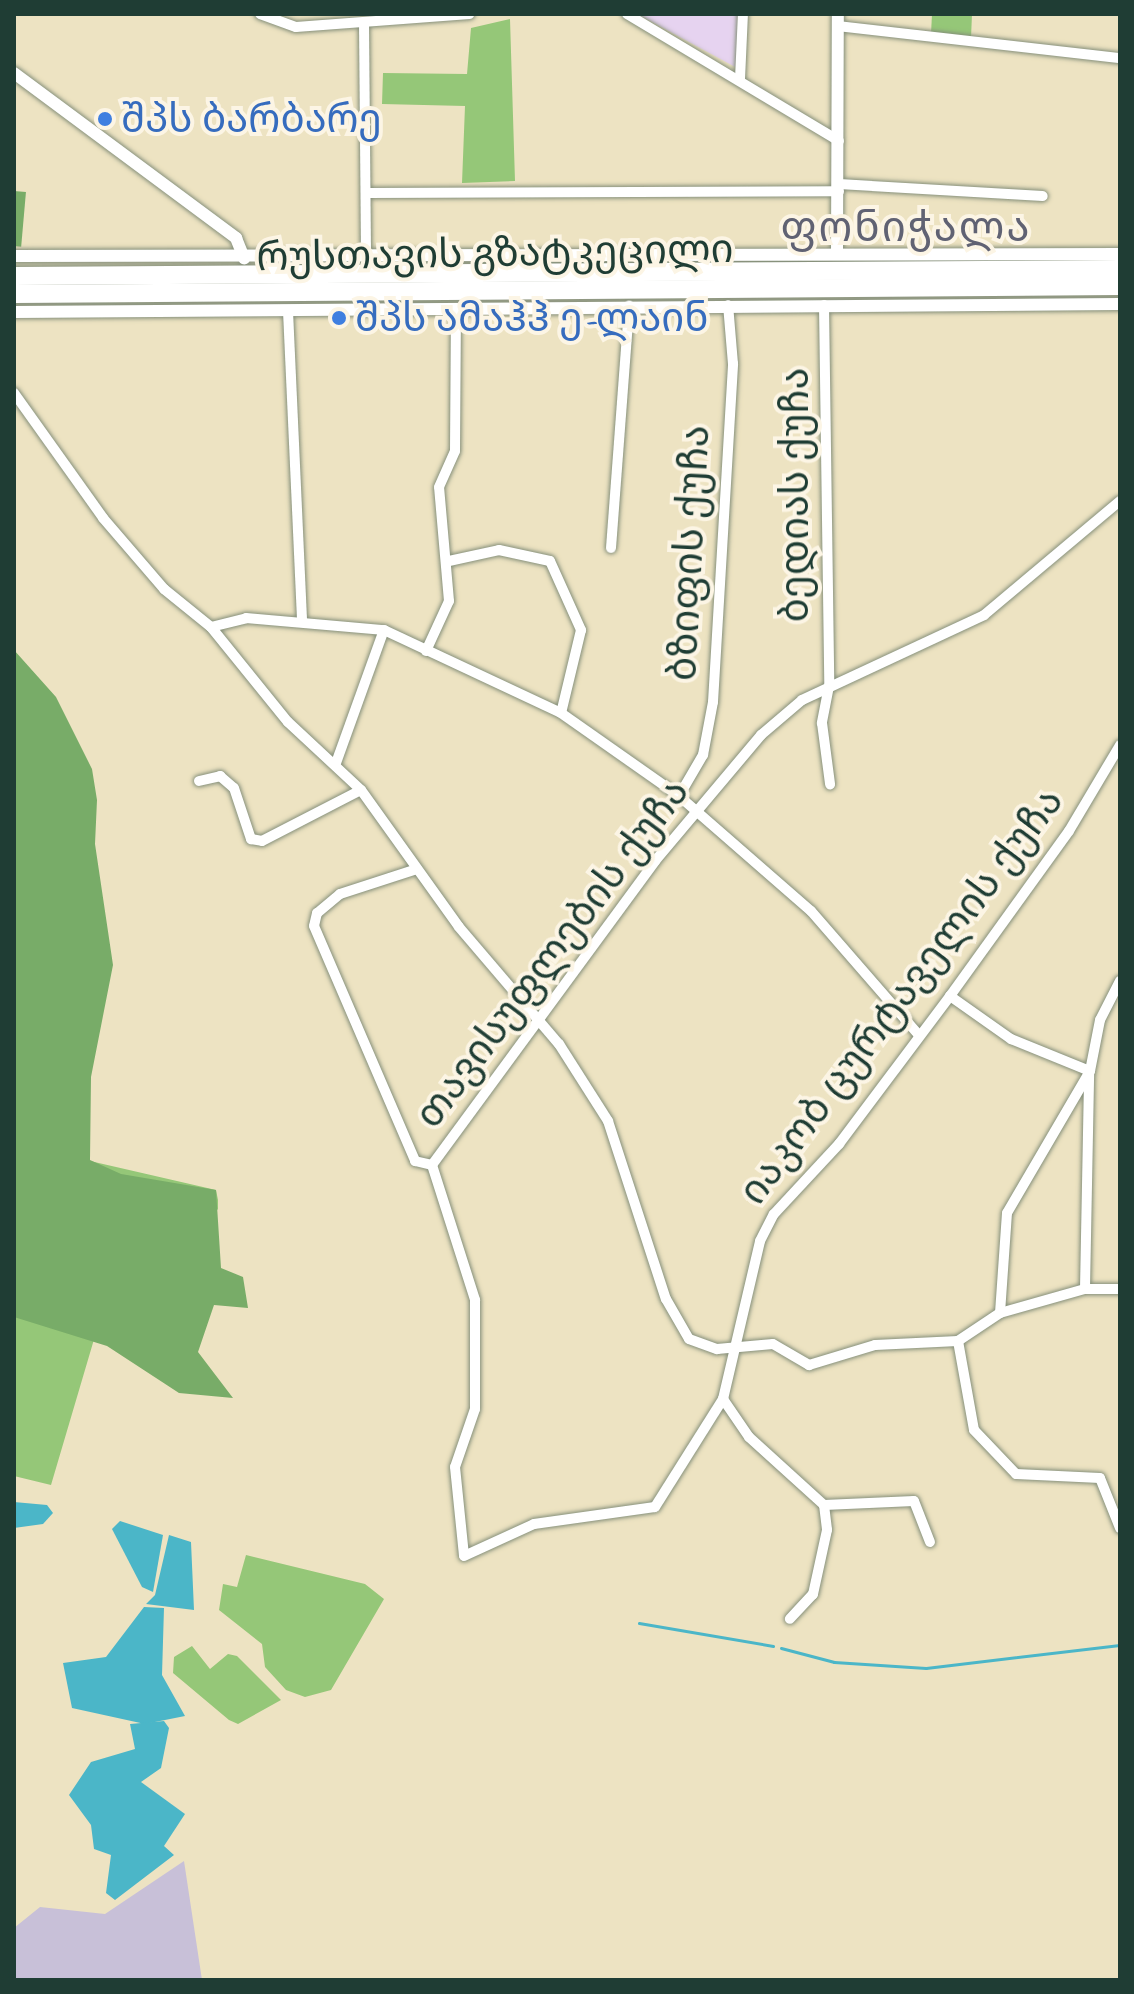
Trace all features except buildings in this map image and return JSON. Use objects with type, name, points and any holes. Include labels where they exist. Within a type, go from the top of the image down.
[{"type":"highway","name":"რუსთავის გზატკეცილი","points":[[14,276],[1120,269]]},
{"type":"highway","name":"რუსთავის გზატკეცილი","points":[[14,294],[1120,286]]},
{"type":"street","points":[[260,14],[296,27],[470,14]]},
{"type":"street","points":[[349,14],[364,23]]},
{"type":"street","points":[[627,14],[839,141]]},
{"type":"street","points":[[740,79],[743,14]]},
{"type":"street","points":[[837,252],[838,20],[1120,58]]},
{"type":"street","points":[[364,23],[366,257]]},
{"type":"street","points":[[14,73],[236,238],[244,258]]},
{"type":"street","points":[[367,193],[839,188],[1043,196]]},
{"type":"street","points":[[14,256],[244,258],[837,252],[1120,254]]},
{"type":"street","points":[[14,312],[1120,304]]},
{"type":"street","name":"ბზიფის ქუჩა","points":[[679,796],[703,755],[713,702],[733,364],[728,305]]},
{"type":"street","name":"ბედიას ქუჩა","points":[[824,305],[829,686],[822,723],[830,784]]},
{"type":"street","points":[[611,548],[629,306]]},
{"type":"street","points":[[426,651],[449,601],[449,561],[439,487],[455,451],[456,309]]},
{"type":"street","points":[[288,311],[302,621]]},
{"type":"street","points":[[14,393],[103,518],[164,589],[211,627],[288,722],[336,763],[361,790],[417,869],[538,1016],[608,1121],[682,1331],[704,1345],[773,1344],[809,1365],[875,1345],[958,1341],[1000,1313],[1085,1289],[1120,1289]]},
{"type":"street","name":"თავისუფლების ქუჩა","points":[[723,1399],[655,1507],[534,1524],[464,1556],[455,1467],[475,1409],[475,1300],[432,1165],[538,1016],[696,812],[761,735],[829,686],[984,615],[1120,501]]},
{"type":"street","points":[[449,561],[499,550],[550,561],[581,630],[561,713]]},
{"type":"street","points":[[211,627],[246,618],[384,630],[561,713],[679,796],[811,911],[877,995],[918,1034]]},
{"type":"street","points":[[336,763],[384,630]]},
{"type":"street","name":"იაკობ ცურტაველის ქუჩა","points":[[723,1399],[760,1241],[774,1214],[839,1144],[918,1034],[950,996],[1069,831],[1120,745]]},
{"type":"street","points":[[199,781],[220,776],[234,788],[251,839],[262,841],[361,790]]},
{"type":"street","points":[[417,869],[340,894],[317,913],[314,926],[415,1161],[432,1165]]},
{"type":"street","points":[[1085,1289],[1090,1071],[1100,1020],[1120,981]]},
{"type":"street","points":[[950,996],[1011,1039],[1090,1071]]},
{"type":"street","points":[[1000,1313],[1007,1213],[1090,1071]]},
{"type":"street","points":[[958,1341],[974,1430],[1016,1474],[1100,1478],[1120,1528]]},
{"type":"street","points":[[723,1399],[749,1437],[824,1505],[827,1530],[813,1594],[790,1619]]},
{"type":"street","points":[[824,1505],[914,1501],[930,1542]]},
{"type":"shaded area","points":[[637,14],[739,14],[737,68],[652,22]]},
{"type":"shaded area","points":[[184,1861],[202,1980],[14,1980],[14,1928],[40,1907],[105,1914]]},
{"type":"green space","points":[[932,14],[972,14],[971,38],[931,34]]},
{"type":"green space","points":[[510,19],[515,181],[462,183],[465,106],[382,104],[383,73],[467,74],[471,28]]},
{"type":"green space","points":[[14,191],[26,192],[21,247],[14,246]]},
{"type":"green space","points":[[14,650],[56,697],[92,769],[97,800],[95,844],[113,965],[91,1077],[90,1160],[121,1174],[216,1190],[221,1268],[243,1277],[248,1308],[214,1305],[198,1352],[233,1398],[179,1393],[107,1346],[14,1317]]},
{"type":"green space","points":[[14,1005],[90,1161],[216,1190],[218,1200],[218,1209],[95,1336],[51,1485],[14,1476]]},
{"type":"green space","points":[[246,1555],[365,1584],[384,1599],[331,1690],[305,1697],[286,1690],[265,1667],[262,1644],[219,1610],[223,1584],[237,1587]]},
{"type":"green space","points":[[192,1646],[210,1669],[228,1654],[237,1656],[281,1700],[238,1724],[229,1720],[173,1673],[174,1657]]},
{"type":"water","points":[[14,1502],[47,1505],[53,1513],[43,1524],[14,1528]]},
{"type":"water","points":[[120,1521],[163,1535],[153,1592],[142,1587],[112,1529]]},
{"type":"water","points":[[169,1535],[191,1542],[194,1610],[146,1604],[155,1595]]},
{"type":"water","points":[[144,1607],[164,1608],[162,1675],[185,1716],[145,1724],[72,1708],[63,1663],[106,1657]]},
{"type":"water","points":[[164,1721],[169,1728],[161,1768],[141,1782],[185,1814],[164,1846],[174,1855],[115,1900],[106,1893],[111,1855],[94,1849],[91,1825],[69,1795],[91,1762],[135,1749],[130,1724]]},
{"type":"waterway","points":[[639,1623],[773,1646]]},
{"type":"waterway","points":[[781,1648],[834,1662],[926,1668],[1120,1645]]},
{"type":"place","name":"შპს ბარბარე","points":[[105,119]]},
{"type":"place","name":"შპს ამაჰჰ ე-ლაინ","points":[[339,318]]},
{"type":"district","name":"ფონიჭალა","points":[[906,228]]}]
